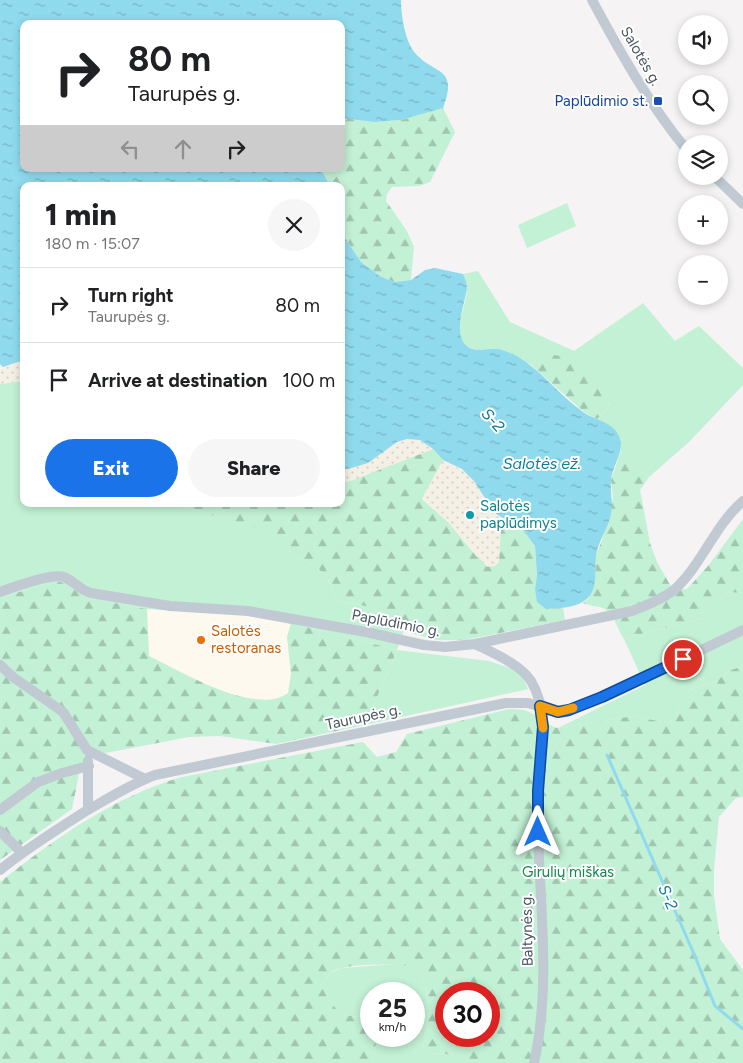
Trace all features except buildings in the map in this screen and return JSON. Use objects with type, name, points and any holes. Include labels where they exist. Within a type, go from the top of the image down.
[{"type":"street","name":"Salotės g.","points":[[592,0],[646,95],[678,139]]},
{"type":"street","points":[[723,185],[743,204]]},
{"type":"street","name":"Paplūdimio g.","points":[[0,592],[37,580],[62,576],[82,590],[91,593],[170,606],[248,611],[366,632],[424,645],[445,647],[475,644],[632,611],[656,602],[687,577],[717,529],[743,501]]},
{"type":"street","name":"Taurupės g.","points":[[0,870],[22,852],[88,810],[155,775],[506,703],[528,702],[558,712],[585,704],[743,630]]},
{"type":"street","name":"Baltynės g.","points":[[475,644],[508,660],[531,680],[540,706],[543,727],[538,791],[543,941],[542,1009],[534,1063]]},
{"type":"street","points":[[0,665],[13,677],[63,712],[88,750],[88,810]]},
{"type":"street","points":[[88,750],[146,779]]},
{"type":"street","points":[[0,810],[38,782],[89,766]]},
{"type":"street","points":[[0,831],[22,852]]},
{"type":"shaded area","points":[[147,609],[239,614],[291,623],[287,637],[291,674],[288,693],[283,697],[266,700],[239,697],[211,687],[149,656]]},
{"type":"green space","points":[[443,108],[455,132],[430,182],[419,186],[392,187],[387,194],[386,201],[407,231],[414,247],[411,280],[395,282],[381,277],[361,262],[345,238],[345,182],[328,182],[323,172],[345,172],[345,118],[374,122],[401,120]]},
{"type":"green space","points":[[567,203],[576,226],[527,248],[518,225]]},
{"type":"green space","points":[[478,271],[510,322],[574,351],[643,303],[675,341],[699,326],[743,368],[743,385],[689,442],[649,477],[621,451],[615,431],[597,419],[610,402],[540,356],[531,365],[503,350],[480,350],[466,346],[460,335],[460,321],[467,291],[463,274]]},
{"type":"green space","points":[[540,356],[564,357],[578,363],[598,377],[608,390],[609,403],[606,410],[597,419],[584,412],[531,365]]},
{"type":"green space","points":[[20,382],[20,507],[184,507],[267,531],[298,558],[312,564],[326,575],[337,601],[371,607],[404,631],[397,650],[307,627],[239,614],[147,609],[88,598],[61,582],[52,582],[0,598],[0,384]]},
{"type":"green space","points":[[433,449],[443,460],[422,499],[448,522],[477,557],[500,534],[504,519],[520,526],[535,546],[537,575],[535,589],[546,609],[563,608],[565,620],[465,640],[436,640],[404,631],[371,607],[337,601],[326,575],[312,564],[298,558],[267,531],[183,507],[345,507],[345,482]]},
{"type":"green space","points":[[621,451],[649,477],[640,490],[650,543],[657,562],[673,590],[687,589],[708,566],[743,519],[743,593],[725,592],[717,606],[703,618],[624,639],[607,610],[583,603],[588,599],[595,582],[596,555],[613,498],[611,480]]},
{"type":"green space","points":[[52,582],[61,582],[88,598],[147,609],[149,656],[198,681],[238,696],[274,699],[288,693],[291,674],[287,637],[291,623],[397,650],[365,725],[276,744],[220,736],[189,737],[90,756],[80,769],[72,809],[0,860],[0,598]]},
{"type":"green space","points":[[725,592],[743,593],[743,666],[728,671],[715,682],[691,689],[679,706],[677,718],[667,723],[634,716],[558,728],[645,685],[624,639],[703,618],[717,606]]},
{"type":"green space","points":[[397,650],[489,661],[510,668],[517,673],[524,680],[528,689],[365,725]]},
{"type":"green space","name":"Girulių miškas","points":[[743,666],[743,797],[736,798],[719,817],[714,869],[714,896],[720,939],[743,970],[743,1063],[457,1063],[447,1054],[429,1053],[423,1047],[425,1047],[428,1015],[427,995],[425,982],[423,982],[414,966],[383,964],[358,965],[337,969],[330,973],[321,986],[337,1010],[348,1015],[360,1017],[360,1047],[376,1047],[372,1063],[0,1063],[0,882],[42,850],[109,807],[157,785],[182,777],[363,742],[377,757],[396,752],[407,734],[509,709],[527,711],[557,728],[634,716],[667,723],[677,718],[679,706],[691,689],[715,682],[728,671]]},
{"type":"green space","points":[[396,964],[414,966],[423,982],[360,982],[360,1017],[356,1017],[337,1010],[321,986],[330,973],[342,968]]},
{"type":"green space","points":[[425,988],[428,1005],[425,1036]]},
{"type":"green space","points":[[376,1047],[423,1047],[429,1053],[447,1054],[457,1063],[372,1063]]},
{"type":"sand","points":[[20,362],[20,382],[0,384],[0,370]]},
{"type":"sand","points":[[407,439],[420,440],[433,449],[345,482],[345,469],[367,462]]},
{"type":"sand","name":"Salotės paplūdimys","points":[[443,460],[461,469],[472,478],[491,506],[504,519],[501,526],[499,562],[495,566],[487,567],[448,522],[422,499]]},
{"type":"water","points":[[0,0],[401,0],[404,28],[409,42],[415,53],[422,60],[442,73],[446,78],[448,85],[447,94],[443,108],[401,120],[374,122],[345,118],[345,20],[20,20],[20,172],[323,172],[328,182],[20,182],[20,361],[3,367],[0,364]]},
{"type":"water","name":"Salotės ež.","points":[[345,238],[361,262],[381,277],[395,282],[411,280],[425,270],[435,268],[463,274],[467,288],[460,331],[461,338],[467,347],[476,350],[499,349],[517,356],[583,412],[613,428],[620,438],[621,444],[619,456],[612,474],[611,513],[597,552],[593,589],[590,596],[584,601],[571,607],[563,608],[546,609],[537,602],[535,589],[537,575],[535,546],[520,526],[494,512],[474,481],[462,469],[443,460],[433,449],[420,440],[407,439],[397,442],[368,463],[345,469]]},
{"type":"waterway","name":"S-2","points":[[607,755],[715,1006],[743,1029]]},
{"type":"slow traffic","points":[[543,728],[540,706],[558,712],[573,708]]},
{"type":"place","name":"Paplūdimio st.","points":[[658,101]]},
{"type":"place","name":"Salotės paplūdimys","points":[[470,515]]},
{"type":"place","name":"Salotės restoranas","points":[[201,640]]},
{"type":"route","points":[[538,832],[538,791],[543,727],[540,706],[558,712],[569,710],[602,697],[683,659]]}]
